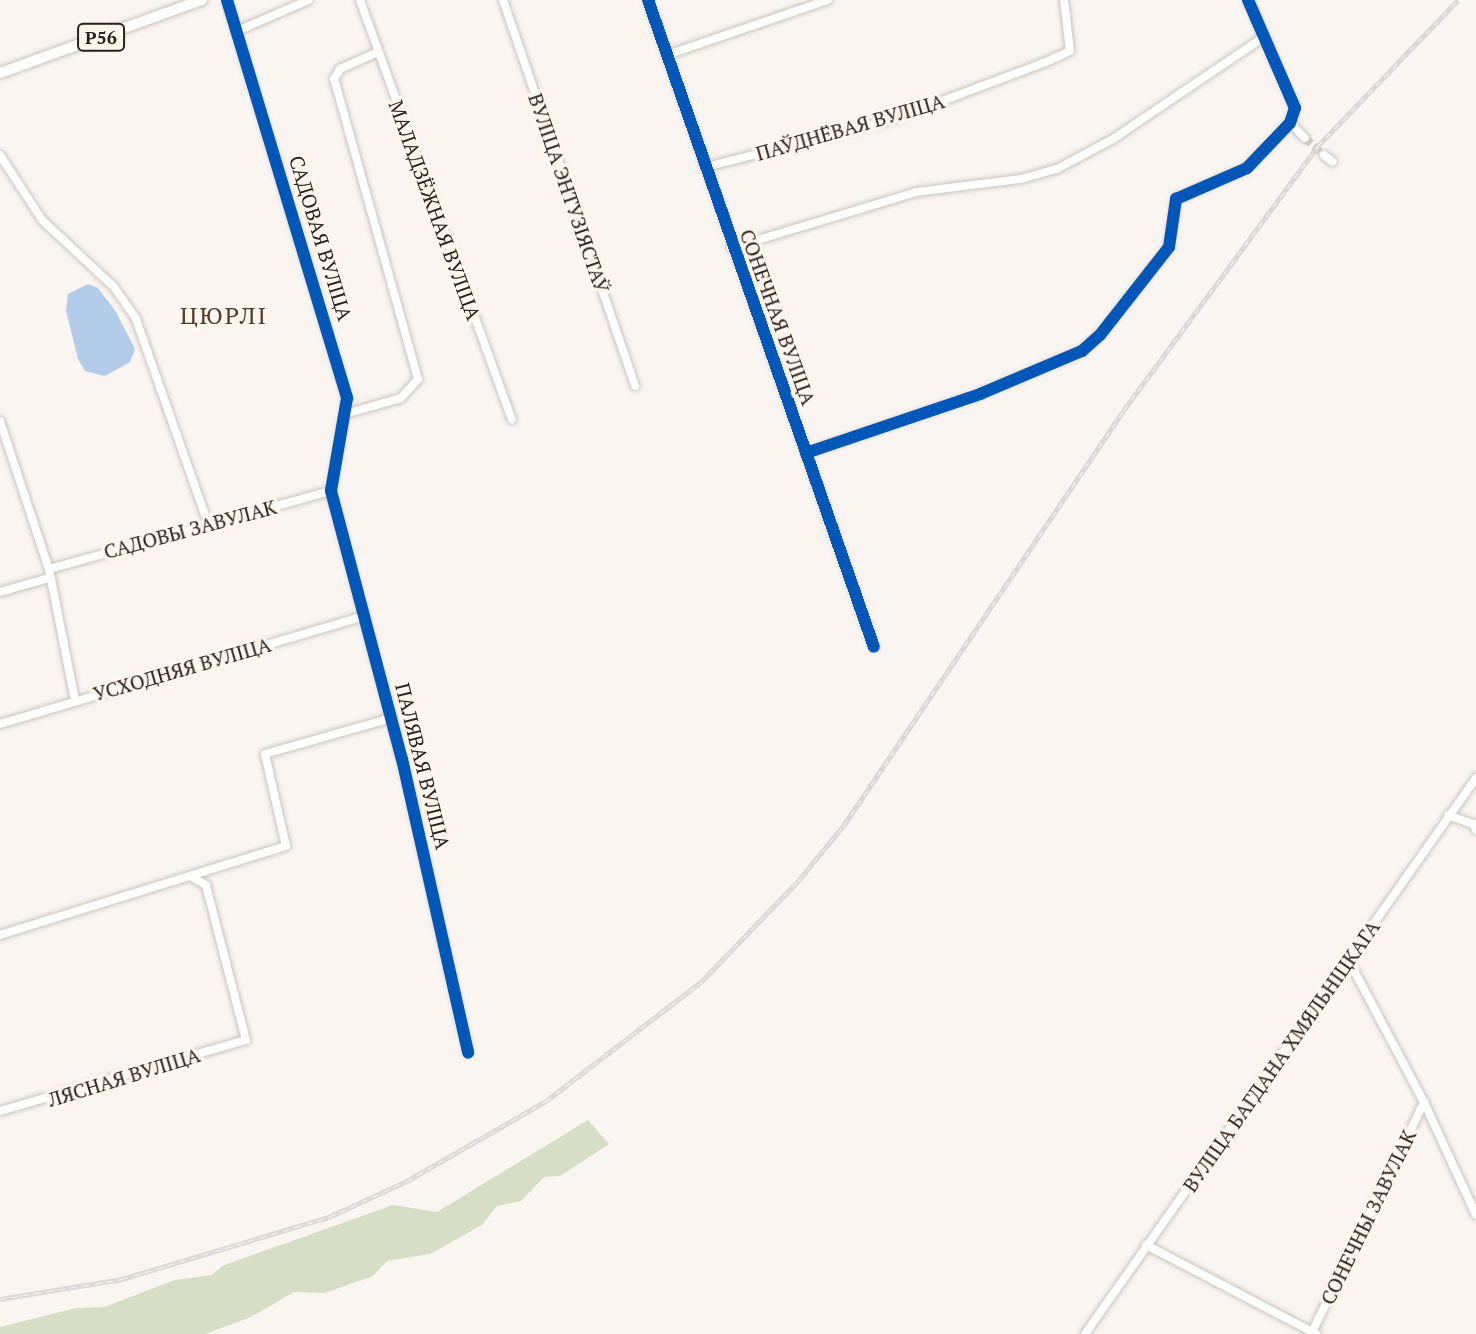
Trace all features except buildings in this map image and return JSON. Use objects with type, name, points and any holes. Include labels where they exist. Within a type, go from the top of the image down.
[{"type":"main road","name":"Р56","points":[[0,73],[202,0]]},
{"type":"street","name":"САДОВАЯ ВУЛІЦА","points":[[227,0],[347,398],[331,491]]},
{"type":"street","points":[[237,31],[309,0]]},
{"type":"street","name":"МАЛАДЗЁЖНАЯ ВУЛІЦА","points":[[360,0],[512,419]]},
{"type":"street","name":"ВУЛІЦА ЭНТУЗІЯСТАЎ","points":[[503,0],[635,386]]},
{"type":"street","name":"СОНЕЧНАЯ ВУЛІЦА","points":[[648,0],[731,248],[874,647]]},
{"type":"street","points":[[667,55],[828,0]]},
{"type":"street","name":"ПАЎДНЁВАЯ ВУЛІЦА","points":[[706,167],[928,108],[1070,51],[1072,39],[1064,0]]},
{"type":"street","points":[[806,453],[980,394],[1082,351],[1169,247],[1176,199],[1247,168],[1290,123],[1295,108],[1248,0]]},
{"type":"street","points":[[731,248],[903,196],[1057,169],[1113,139],[1262,38]]},
{"type":"street","points":[[345,414],[401,398],[418,379],[334,79],[340,69],[378,52]]},
{"type":"street","points":[[1290,123],[1305,138]]},
{"type":"street","points":[[0,155],[42,220],[114,287],[136,319],[208,523]]},
{"type":"street","points":[[1324,155],[1333,162]]},
{"type":"street","points":[[0,421],[49,574],[75,700]]},
{"type":"street","name":"САДОВЫ ЗАВУЛАК","points":[[0,592],[208,523],[331,491]]},
{"type":"street","name":"ПАЛЯВАЯ ВУЛІЦА","points":[[331,491],[391,718],[468,1053]]},
{"type":"street","name":"УСХОДНЯЯ ВУЛІЦА","points":[[0,724],[364,616]]},
{"type":"street","points":[[0,935],[286,846],[265,754],[391,718]]},
{"type":"street","name":"ВУЛІЦА БАГДАНА ХМЯЛЬНІЦКАГА","points":[[1085,1334],[1350,963],[1476,778]]},
{"type":"street","points":[[1448,815],[1473,824],[1476,830]]},
{"type":"street","points":[[192,877],[206,885],[224,864]]},
{"type":"street","name":"ЛЯСНАЯ ВУЛІЦА","points":[[0,1111],[246,1040],[206,885]]},
{"type":"street","points":[[1350,963],[1424,1102],[1476,1215]]},
{"type":"street","name":"СОНЕЧНЫ ЗАВУЛАК","points":[[1314,1333],[1424,1102]]},
{"type":"street","points":[[1146,1245],[1314,1333]]},
{"type":"green space","points":[[588,1120],[609,1144],[560,1176],[544,1177],[521,1201],[497,1206],[482,1225],[430,1254],[387,1261],[373,1276],[325,1293],[294,1292],[251,1317],[205,1334],[0,1334],[0,1327],[76,1308],[104,1307],[175,1280],[212,1275],[222,1266],[393,1205],[437,1212]]},
{"type":"water","points":[[88,284],[98,288],[116,312],[135,349],[130,362],[105,376],[85,371],[78,359],[66,311],[68,294]]},
{"type":"tunnel","points":[[1305,138],[1324,155]]},
{"type":"railway","points":[[0,1299],[122,1279],[329,1217],[407,1181],[546,1101],[701,982],[799,880],[844,825],[1124,410],[1318,146],[1458,0]]},
{"type":"cycle path","points":[[227,0],[347,398],[331,491],[402,759],[468,1053]]},
{"type":"cycle path","points":[[648,0],[874,647]]},
{"type":"cycle path","points":[[806,453],[980,394],[1082,351],[1100,335],[1169,247],[1176,199],[1247,168],[1290,123],[1295,108],[1248,0]]},
{"type":"district","name":"ЦЮРЛІ","points":[[224,316]]}]
